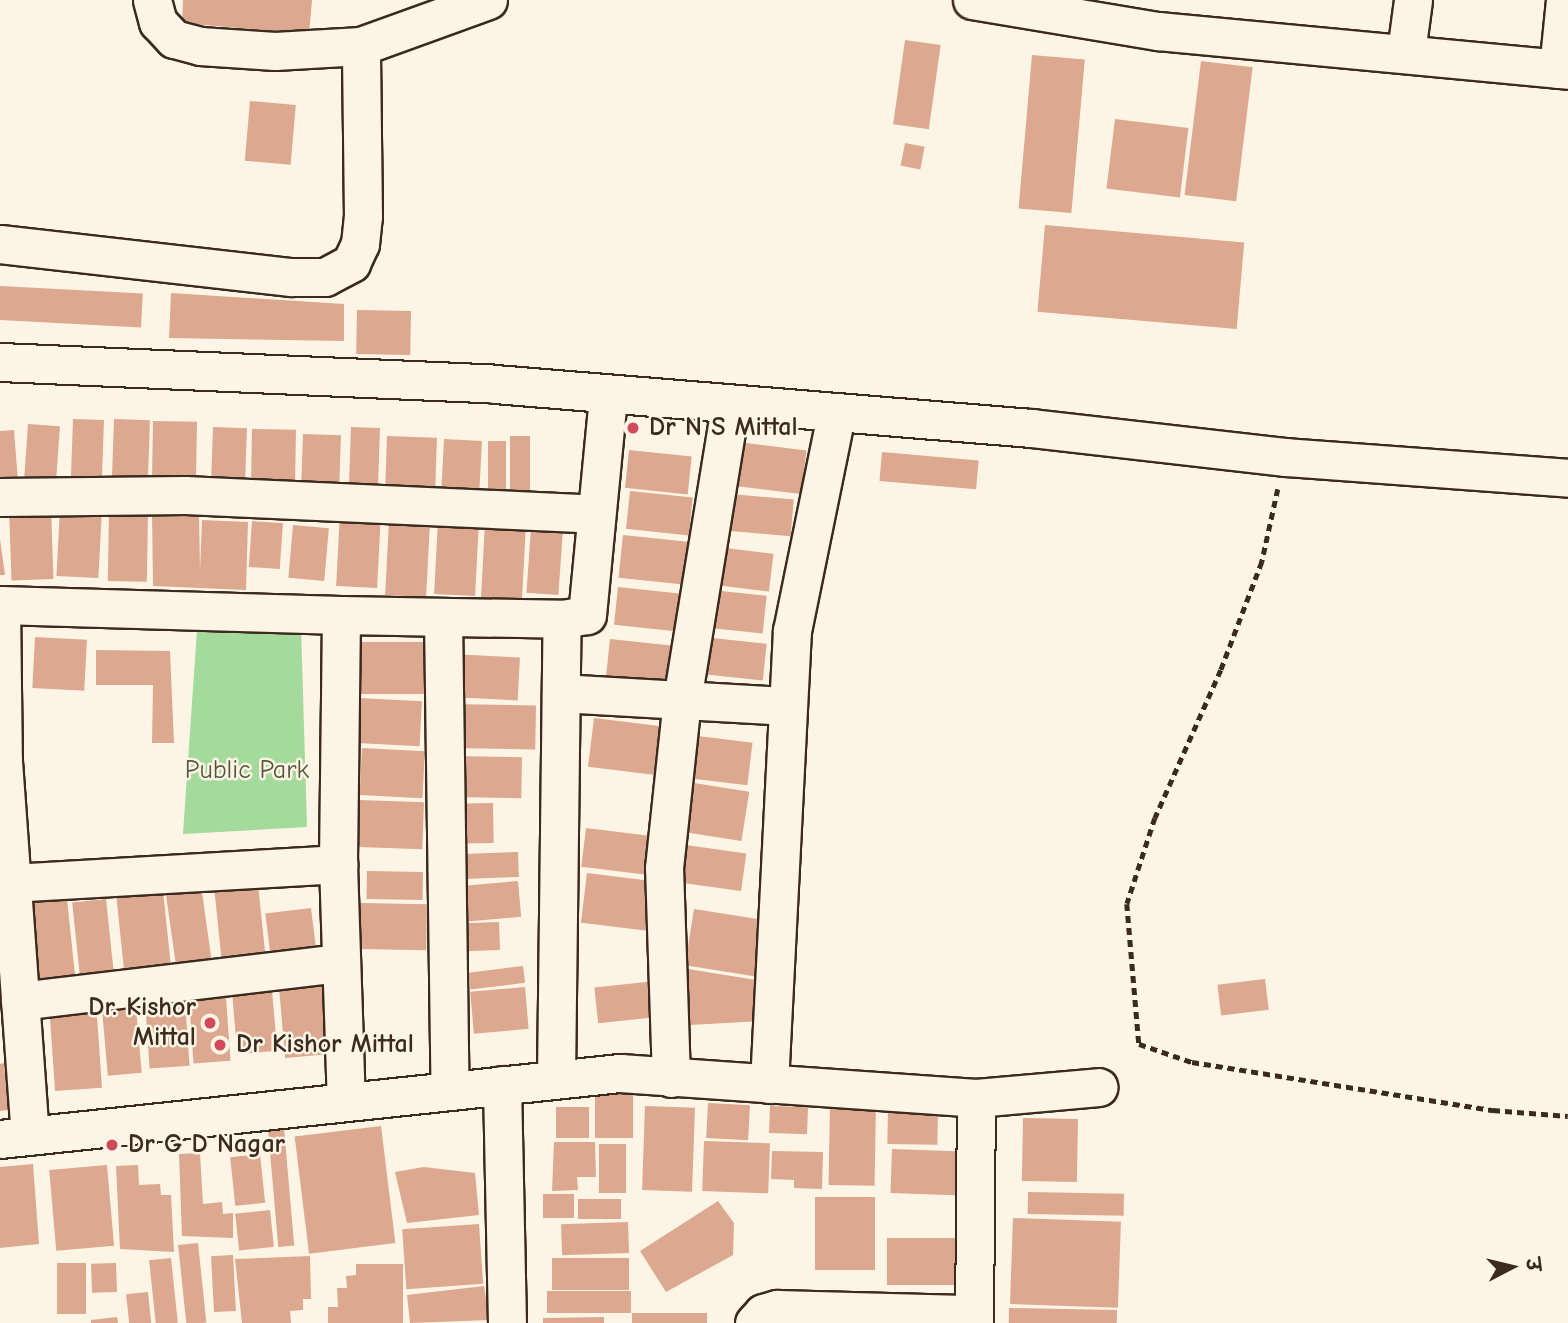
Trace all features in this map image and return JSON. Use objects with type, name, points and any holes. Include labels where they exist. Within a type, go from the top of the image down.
[{"type":"street","points":[[152,0],[158,22],[174,39],[200,46],[275,51],[361,46],[488,0]]},
{"type":"street","points":[[972,0],[1159,16],[1406,52],[1563,69],[1565,0]]},
{"type":"street","points":[[1406,52],[1413,0]]},
{"type":"street","points":[[0,244],[291,276],[325,276],[351,263],[360,244],[363,217],[361,46]]},
{"type":"street","points":[[0,362],[495,384],[836,415],[1031,428],[1285,457],[1568,478]]},
{"type":"street","points":[[608,396],[587,615],[562,619],[443,617],[1,605],[10,883],[20,1001],[15,1137],[620,1073],[976,1098],[1099,1087]]},
{"type":"street","points":[[671,1078],[664,868],[682,700],[730,406]]},
{"type":"street","points":[[769,1084],[792,631],[836,415]]},
{"type":"street","points":[[0,497],[185,495],[596,514]]},
{"type":"street","points":[[341,615],[338,864],[346,1101]]},
{"type":"street","points":[[443,617],[450,1090]]},
{"type":"street","points":[[556,1079],[562,619]]},
{"type":"street","points":[[561,693],[788,706]]},
{"type":"street","points":[[10,883],[338,864]]},
{"type":"street","points":[[20,1001],[340,963]]},
{"type":"street","points":[[502,1085],[507,1323]]},
{"type":"street","points":[[754,1323],[763,1313],[777,1309],[974,1319],[976,1098]]},
{"type":"path","points":[[1285,457],[1262,562],[1221,670],[1155,818],[1127,904],[1139,1044],[1192,1062],[1493,1111],[1568,1116]]},
{"type":"green space","name":"Public Park","points":[[301,626],[307,827],[183,834],[197,630]]},
{"type":"building","points":[[183,0],[312,0],[309,34],[182,23]]},
{"type":"building","points":[[905,40],[941,45],[929,129],[893,124]]},
{"type":"building","points":[[1032,55],[1085,60],[1071,213],[1019,208]]},
{"type":"building","points":[[1201,61],[1253,67],[1236,201],[1185,195]]},
{"type":"building","points":[[250,101],[296,105],[291,165],[245,161]]},
{"type":"building","points":[[1115,119],[1188,128],[1180,197],[1106,188]]},
{"type":"building","points":[[905,143],[925,147],[920,169],[901,166]]},
{"type":"building","points":[[1045,225],[1244,242],[1237,329],[1037,312]]},
{"type":"building","points":[[0,286],[143,293],[141,327],[0,320]]},
{"type":"building","points":[[171,293],[344,304],[344,341],[169,338]]},
{"type":"building","points":[[357,310],[411,311],[410,355],[356,354]]},
{"type":"building","points":[[73,419],[104,420],[102,491],[71,490]]},
{"type":"building","points":[[114,419],[150,420],[148,486],[112,485]]},
{"type":"building","points":[[153,421],[197,422],[196,486],[152,485]]},
{"type":"building","points":[[28,424],[60,426],[55,493],[23,491]]},
{"type":"building","points":[[213,427],[247,428],[245,493],[211,492]]},
{"type":"building","points":[[351,427],[380,428],[378,497],[349,496]]},
{"type":"building","points":[[252,429],[296,430],[295,493],[251,492]]},
{"type":"building","points":[[14,430],[18,482],[0,483],[0,431]]},
{"type":"building","points":[[303,434],[341,435],[339,494],[301,493]]},
{"type":"building","points":[[387,436],[437,438],[435,498],[385,496]]},
{"type":"building","points":[[510,436],[530,436],[530,496],[510,496]]},
{"type":"building","points":[[444,439],[482,441],[479,501],[441,499]]},
{"type":"building","points":[[488,441],[506,441],[506,500],[488,500]]},
{"type":"building","points":[[730,441],[806,450],[801,494],[725,485]]},
{"type":"building","points":[[629,450],[692,457],[688,494],[625,488]]},
{"type":"building","points":[[882,452],[979,460],[976,489],[879,481]]},
{"type":"building","points":[[630,491],[693,498],[689,535],[626,529]]},
{"type":"building","points":[[731,494],[794,499],[791,536],[728,531]]},
{"type":"building","points":[[51,508],[53,579],[12,580],[9,509]]},
{"type":"building","points":[[60,508],[102,510],[98,578],[56,576]]},
{"type":"building","points":[[109,512],[148,513],[147,582],[108,581]]},
{"type":"building","points":[[199,512],[200,570],[202,520],[248,522],[246,590],[153,586],[152,513]]},
{"type":"building","points":[[340,512],[381,514],[377,588],[336,586]]},
{"type":"building","points":[[438,520],[479,522],[475,596],[434,594]]},
{"type":"building","points":[[252,521],[283,523],[280,569],[249,567]]},
{"type":"building","points":[[389,521],[430,523],[426,597],[385,595]]},
{"type":"building","points":[[485,522],[526,524],[522,604],[481,602]]},
{"type":"building","points":[[293,525],[329,528],[324,581],[288,578]]},
{"type":"building","points":[[531,528],[563,530],[558,595],[526,593]]},
{"type":"building","points":[[623,535],[693,542],[688,585],[619,578]]},
{"type":"building","points":[[0,539],[5,575],[0,575]]},
{"type":"building","points":[[710,546],[774,554],[769,592],[705,584]]},
{"type":"building","points":[[618,587],[682,594],[678,631],[614,625]]},
{"type":"building","points":[[702,589],[767,596],[763,634],[698,627]]},
{"type":"building","points":[[35,637],[87,640],[84,691],[32,688]]},
{"type":"building","points":[[703,637],[767,644],[763,680],[699,674]]},
{"type":"building","points":[[610,639],[674,646],[670,683],[606,677]]},
{"type":"building","points":[[354,642],[431,642],[431,694],[354,694]]},
{"type":"building","points":[[96,650],[170,651],[174,743],[152,743],[153,685],[96,685]]},
{"type":"building","points":[[452,654],[520,658],[518,700],[450,697]]},
{"type":"building","points":[[359,698],[422,701],[420,746],[357,743]]},
{"type":"building","points":[[453,704],[536,705],[535,749],[452,748]]},
{"type":"building","points":[[594,718],[667,727],[661,776],[588,767]]},
{"type":"building","points":[[690,735],[753,743],[747,785],[685,778]]},
{"type":"building","points":[[362,748],[425,751],[422,798],[360,795]]},
{"type":"building","points":[[456,756],[522,757],[521,798],[455,797]]},
{"type":"building","points":[[688,782],[749,792],[741,841],[680,831]]},
{"type":"building","points":[[360,800],[424,802],[422,849],[358,847]]},
{"type":"building","points":[[493,803],[494,843],[453,844],[452,804]]},
{"type":"building","points":[[586,828],[657,837],[653,875],[581,867]]},
{"type":"building","points":[[679,844],[746,853],[741,891],[674,882]]},
{"type":"building","points":[[518,852],[519,877],[457,879],[456,854]]},
{"type":"building","points":[[367,871],[423,872],[423,900],[367,899]]},
{"type":"building","points":[[587,873],[657,882],[651,931],[581,923]]},
{"type":"building","points":[[257,875],[266,958],[222,962],[213,880]]},
{"type":"building","points":[[518,881],[521,917],[453,923],[450,887]]},
{"type":"building","points":[[201,885],[212,960],[176,965],[165,890]]},
{"type":"building","points":[[163,891],[171,970],[125,974],[116,896]]},
{"type":"building","points":[[67,899],[76,987],[33,991],[24,903]]},
{"type":"building","points":[[106,899],[114,978],[80,981],[72,903]]},
{"type":"building","points":[[361,903],[427,904],[426,950],[360,949]]},
{"type":"building","points":[[311,908],[317,957],[271,962],[265,914]]},
{"type":"building","points":[[694,909],[766,920],[757,977],[685,965]]},
{"type":"building","points":[[499,922],[500,950],[450,952],[449,924]]},
{"type":"building","points":[[523,966],[525,983],[470,990],[468,973]]},
{"type":"building","points":[[688,969],[768,982],[762,1021],[690,1025]]},
{"type":"building","points":[[326,974],[333,1054],[285,1058],[278,978]]},
{"type":"building","points":[[271,979],[277,1051],[237,1054],[231,982]]},
{"type":"building","points":[[1265,979],[1269,1010],[1221,1016],[1217,985]]},
{"type":"building","points":[[665,980],[669,1016],[598,1023],[594,987]]},
{"type":"building","name":"Dr. Kishor Mittal","points":[[225,983],[230,1061],[194,1063],[188,986]]},
{"type":"building","points":[[184,986],[190,1066],[150,1069],[144,989]]},
{"type":"building","points":[[525,987],[529,1029],[474,1034],[470,992]]},
{"type":"building","points":[[135,996],[142,1073],[108,1076],[101,999]]},
{"type":"building","points":[[96,1002],[102,1088],[55,1091],[49,1005]]},
{"type":"building","points":[[4,1063],[8,1110],[0,1111],[0,1064]]},
{"type":"building","points":[[595,1088],[633,1088],[633,1138],[595,1138]]},
{"type":"building","points":[[830,1101],[876,1102],[875,1186],[829,1185]]},
{"type":"building","points":[[708,1103],[750,1105],[748,1140],[706,1138]]},
{"type":"building","points":[[645,1106],[695,1108],[692,1192],[642,1190]]},
{"type":"building","points":[[770,1106],[808,1107],[807,1134],[769,1133]]},
{"type":"building","points":[[556,1107],[589,1107],[589,1138],[556,1138]]},
{"type":"building","points":[[888,1108],[938,1109],[937,1145],[887,1144]]},
{"type":"building","points":[[283,1117],[294,1246],[278,1247],[267,1118]]},
{"type":"building","points":[[1023,1118],[1078,1119],[1077,1182],[1022,1181]]},
{"type":"building","points":[[381,1126],[395,1243],[309,1254],[295,1137]]},
{"type":"building","points":[[704,1141],[770,1143],[768,1193],[702,1191]]},
{"type":"building","points":[[554,1142],[595,1142],[596,1177],[577,1177],[578,1190],[552,1191]]},
{"type":"building","points":[[599,1144],[626,1144],[626,1193],[599,1193]]},
{"type":"building","points":[[892,1149],[964,1152],[962,1195],[890,1193]]},
{"type":"building","points":[[772,1151],[823,1152],[822,1189],[794,1188],[794,1180],[771,1179]]},
{"type":"building","points":[[200,1153],[203,1204],[222,1202],[223,1214],[233,1213],[233,1238],[182,1236],[179,1154]]},
{"type":"building","points":[[260,1154],[265,1203],[235,1206],[230,1157]]},
{"type":"building","points":[[33,1164],[39,1244],[0,1248],[0,1167]]},
{"type":"building","points":[[107,1165],[114,1246],[56,1251],[49,1170]]},
{"type":"building","points":[[138,1165],[139,1185],[160,1184],[161,1195],[171,1195],[174,1252],[120,1249],[116,1166]]},
{"type":"building","points":[[424,1167],[475,1173],[479,1215],[407,1223],[395,1172]]},
{"type":"building","points":[[1028,1192],[1124,1194],[1124,1216],[1028,1214]]},
{"type":"building","points":[[543,1194],[574,1194],[574,1218],[543,1218]]},
{"type":"building","points":[[815,1197],[875,1197],[875,1270],[815,1270]]},
{"type":"building","points":[[578,1199],[621,1199],[621,1219],[578,1219]]},
{"type":"building","points":[[718,1201],[734,1223],[733,1255],[666,1292],[640,1251]]},
{"type":"building","points":[[270,1210],[274,1247],[239,1250],[235,1214]]},
{"type":"building","points":[[1013,1218],[1121,1222],[1118,1308],[1010,1304]]},
{"type":"building","points":[[628,1222],[629,1253],[562,1255],[561,1224]]},
{"type":"building","points":[[479,1224],[483,1284],[406,1289],[402,1229]]},
{"type":"building","points":[[887,1238],[955,1238],[955,1285],[887,1285]]},
{"type":"building","points":[[198,1243],[206,1323],[186,1323],[178,1245]]},
{"type":"building","points":[[233,1255],[236,1311],[214,1312],[211,1256]]},
{"type":"building","points":[[310,1256],[311,1299],[303,1299],[303,1310],[290,1311],[291,1323],[242,1323],[235,1259]]},
{"type":"building","points":[[171,1258],[178,1323],[156,1323],[149,1260]]},
{"type":"building","points":[[552,1258],[629,1258],[629,1290],[552,1290]]},
{"type":"building","points":[[57,1263],[86,1263],[86,1314],[57,1314]]},
{"type":"building","points":[[116,1263],[117,1292],[92,1293],[91,1264]]},
{"type":"building","points":[[356,1264],[403,1264],[403,1323],[328,1323],[328,1307],[338,1307],[337,1288],[347,1288],[346,1276],[356,1275]]},
{"type":"building","points":[[484,1286],[489,1320],[410,1323],[407,1295]]},
{"type":"building","points":[[547,1291],[631,1291],[631,1313],[547,1313]]},
{"type":"building","points":[[148,1292],[151,1323],[129,1323],[126,1294]]},
{"type":"building","points":[[1009,1308],[1117,1310],[1117,1323],[1009,1323]]},
{"type":"building","points":[[632,1313],[707,1313],[707,1323],[632,1323]]},
{"type":"building","points":[[117,1317],[118,1323],[91,1323],[91,1320]]},
{"type":"building","points":[[604,1317],[604,1323],[543,1323],[543,1318]]},
{"type":"place","name":"Dr N S Mittal","points":[[633,428]]},
{"type":"place","name":"Dr. Kishor Mittal","points":[[210,1023]]},
{"type":"place","name":"Dr Kishor Mittal","points":[[220,1045]]},
{"type":"place","name":"Dr G D Nagar","points":[[112,1145]]}]
